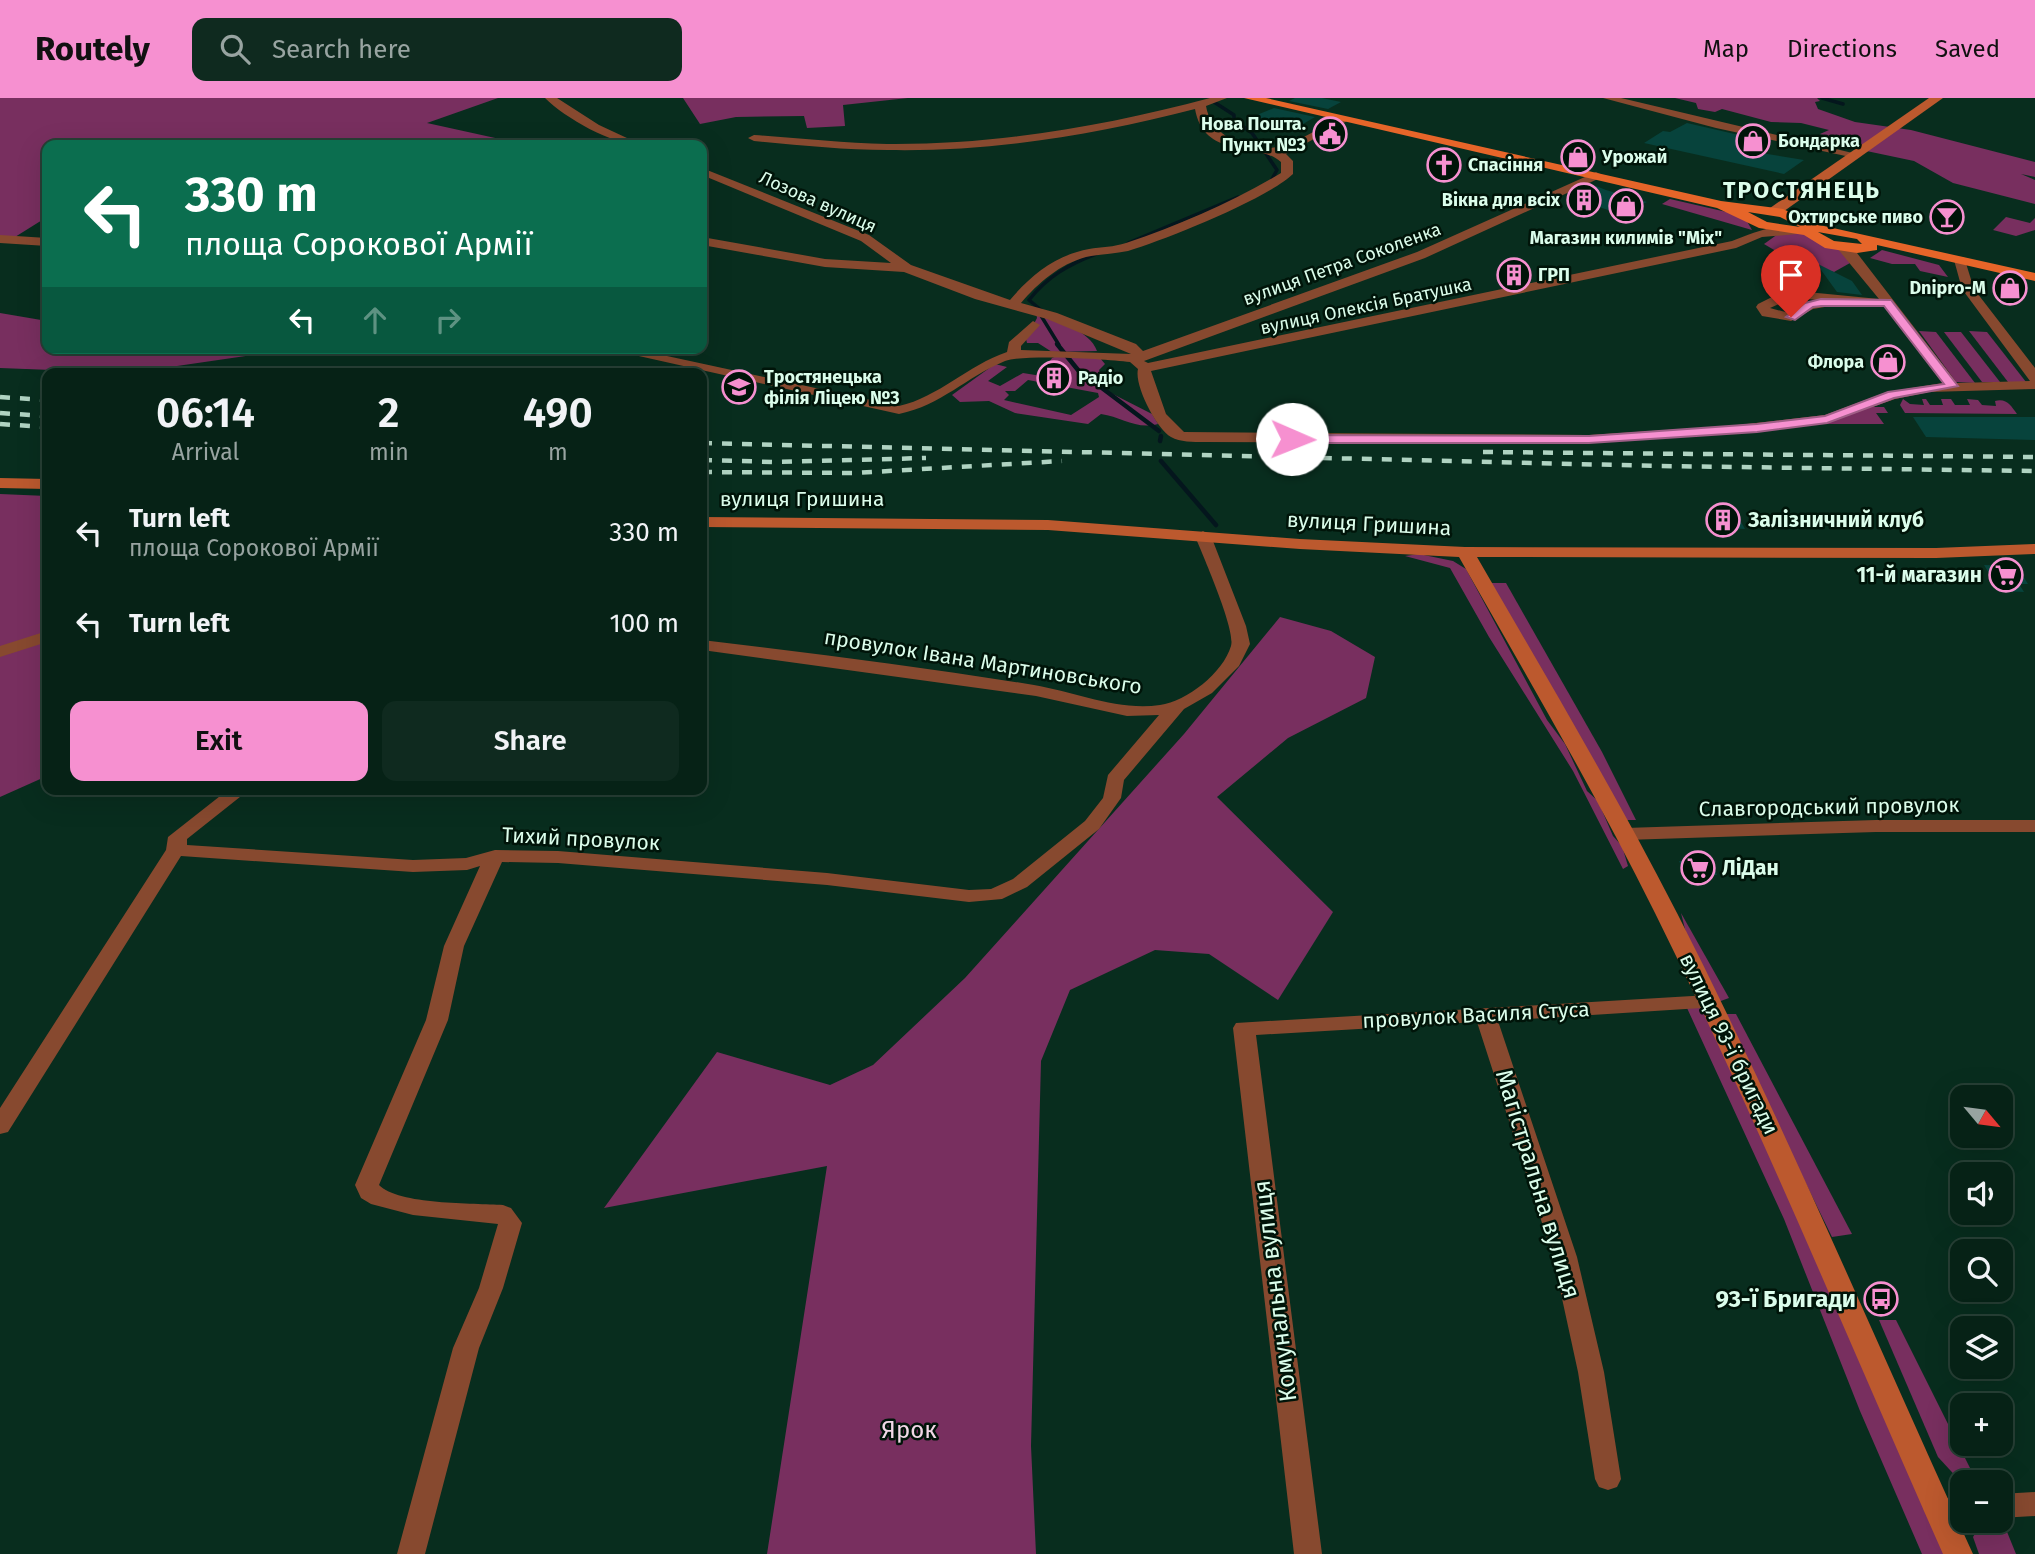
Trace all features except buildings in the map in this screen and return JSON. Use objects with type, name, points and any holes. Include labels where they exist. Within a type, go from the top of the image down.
[{"type":"main road","points":[[1250,98],[1751,212],[1774,211],[1793,216],[1826,243],[1905,247],[2035,276]]},
{"type":"main road","points":[[1774,211],[1937,98]]},
{"type":"main road","points":[[1751,212],[1761,229],[1808,229],[1864,247]]},
{"type":"main road","points":[[0,483],[42,484]]},
{"type":"main road","name":"вулиця Гришина","points":[[707,522],[1048,525],[1300,544],[1465,552],[1904,553],[2035,549]]},
{"type":"main road","name":"вулиця 93-ї бригади","points":[[1465,552],[1625,834],[1709,1002],[1949,1508],[1958,1554]]},
{"type":"street","points":[[550,98],[595,127],[625,140]]},
{"type":"street","points":[[754,138],[911,147],[1065,133],[1222,98]]},
{"type":"street","points":[[1608,98],[1716,125],[1856,155]]},
{"type":"street","points":[[1200,104],[1200,116],[1222,137],[1246,149],[1265,152],[1285,149]]},
{"type":"street","points":[[1013,305],[1042,274],[1071,259],[1092,252],[1112,253],[1180,227],[1270,185],[1287,174],[1287,161],[1279,154],[1345,119]]},
{"type":"street","name":"Лозова вулиця","points":[[707,173],[865,238],[906,268],[1131,347],[1141,361]]},
{"type":"street","name":"вулиця Петра Соколенка","points":[[1141,361],[1421,255],[1596,176]]},
{"type":"street","name":"вулиця Олексія Братушка","points":[[1141,361],[1735,244],[1761,229]]},
{"type":"street","points":[[0,239],[42,243]]},
{"type":"street","points":[[707,242],[825,263],[906,268]]},
{"type":"street","points":[[1864,247],[1887,303],[1952,386]]},
{"type":"street","points":[[1960,260],[1968,289],[2035,378]]},
{"type":"street","points":[[1843,301],[1809,305],[1791,317],[1767,313],[1763,307],[1770,302],[1800,296],[1887,303]]},
{"type":"street","points":[[1014,354],[1014,345],[1032,325]]},
{"type":"street","points":[[638,354],[703,368]]},
{"type":"street","points":[[707,369],[899,410],[926,402],[986,364],[1014,354],[1063,354],[1141,361],[1151,399],[1164,422],[1176,433],[1233,438],[1589,439],[1757,428],[1827,419],[1892,395],[1952,386],[2035,385]]},
{"type":"street","name":"провулок Івана Мартиновського","points":[[707,646],[1036,691],[1127,711],[1147,712],[1176,707],[1190,700],[1217,679],[1230,666],[1241,644],[1225,588],[1203,536]]},
{"type":"street","points":[[0,652],[42,638]]},
{"type":"street","name":"Тихий провулок","points":[[176,850],[413,866],[467,864],[495,856],[669,865],[995,895],[1020,883],[1092,825],[1112,798],[1115,779],[1176,707]]},
{"type":"street","points":[[0,1126],[143,897],[176,850],[178,837],[190,825],[232,795]]},
{"type":"street","name":"Славгородський провулок","points":[[1625,834],[1876,826],[2035,826]]},
{"type":"street","points":[[411,1554],[466,1348],[491,1289],[510,1223],[503,1214],[422,1207],[383,1199],[369,1192],[367,1185],[437,1020],[457,938],[495,856]]},
{"type":"street","name":"провулок Василя Стуса","points":[[1244,1028],[1709,1002]]},
{"type":"street","name":"Магістральна вулиця","points":[[1485,1013],[1565,1257],[1591,1372],[1608,1479]]},
{"type":"street","name":"Комунальна вулиця","points":[[1244,1028],[1308,1554]]},
{"type":"street","points":[[2013,1505],[2035,1504]]},
{"type":"green space","points":[[0,98],[498,98],[427,123],[504,140],[42,140],[42,220],[15,237],[0,236]]},
{"type":"green space","points":[[683,98],[908,98],[843,105],[845,126],[807,128],[804,116],[736,117],[700,124]]},
{"type":"green space","points":[[1675,98],[1817,98],[1820,101],[1815,102],[1818,109],[1855,122],[1911,130],[2035,162],[2035,177],[2021,174],[2035,180],[2035,204],[1953,183],[1914,161],[1838,145],[1839,139],[1820,134],[1829,130],[1801,123],[1771,122],[1722,109],[1715,112],[1698,109],[1696,103]]},
{"type":"green space","points":[[1670,199],[1744,216],[1752,230],[1662,204]]},
{"type":"green space","points":[[2006,217],[2030,223],[2035,218],[2035,230],[2016,236],[1993,230]]},
{"type":"green space","points":[[1797,230],[1839,247],[1850,263],[1834,272],[1793,261],[1764,244],[1782,231]]},
{"type":"green space","points":[[1882,250],[1939,265],[1948,277],[1920,271],[1915,264],[1892,264],[1870,258]]},
{"type":"green space","points":[[1036,312],[1087,337],[1097,351],[1052,352],[1038,343],[1027,343],[1026,339],[1037,318]]},
{"type":"green space","points":[[0,313],[42,320],[42,354],[260,354],[163,368],[0,368]]},
{"type":"green space","points":[[1919,331],[1936,332],[1975,383],[1956,382]]},
{"type":"green space","points":[[1969,331],[1987,332],[2026,382],[2008,382]]},
{"type":"green space","points":[[1944,332],[1961,332],[2000,382],[1982,382]]},
{"type":"green space","points":[[1059,355],[1100,358],[1105,364],[1099,370],[1102,378],[1120,374],[1101,388],[1152,414],[1158,424],[1136,424],[1101,414],[1088,424],[1015,413],[989,401],[960,402],[952,395],[995,364],[1007,367],[988,381],[1000,386],[1023,373],[1066,380],[1047,366],[1052,358]],"holes":[[[1028,380],[1098,393],[1099,397],[1071,415],[1004,400],[1009,395],[1005,391],[1015,391]]]},
{"type":"green space","points":[[1903,399],[1910,404],[1924,405],[1922,399],[1926,399],[1930,405],[1943,405],[1941,399],[1951,399],[1955,405],[1970,405],[1967,399],[1978,400],[1982,405],[1996,406],[1995,401],[2003,401],[2017,414],[1905,413],[1900,405]]},
{"type":"green space","points":[[1872,407],[1884,407],[1888,413],[1876,413],[1884,424],[1814,424]]},
{"type":"green space","points":[[0,494],[42,496],[42,778],[0,797]]},
{"type":"green space","points":[[1419,554],[1453,561],[1466,569],[1547,720],[1565,744],[1587,791],[1598,801],[1613,836],[1622,846],[1628,866],[1623,869],[1573,771],[1489,637],[1450,568],[1405,556]]},
{"type":"green space","points":[[1491,583],[1506,583],[1602,752],[1636,820],[1626,820]]},
{"type":"green space","name":"Ярок","points":[[1280,617],[1331,631],[1375,657],[1366,698],[1288,738],[1217,797],[1333,912],[1278,1000],[1209,954],[1155,950],[1070,990],[1041,1061],[1031,1446],[1036,1554],[767,1554],[827,1166],[604,1208],[717,1052],[830,1085],[873,1065],[965,978],[1184,734]]},
{"type":"green space","points":[[1681,913],[1729,998],[1718,1002],[1687,937]]},
{"type":"green space","points":[[1687,1008],[1705,1008],[1946,1554],[1922,1554],[1860,1411],[1784,1219]]},
{"type":"green space","points":[[1723,1014],[1736,1014],[1852,1234],[1832,1237]]},
{"type":"green space","points":[[1879,1320],[1896,1320],[1950,1428],[1950,1456],[1964,1456],[1971,1470],[1950,1470],[1938,1457]]},
{"type":"green space","points":[[1976,1533],[2007,1533],[2016,1554],[1979,1554],[1973,1537]]},
{"type":"waterway","points":[[1822,98],[1843,104]]},
{"type":"waterway","points":[[1214,102],[1234,115],[1234,120],[1252,133],[1277,170],[1272,179]]},
{"type":"waterway","points":[[1128,243],[1238,197]]},
{"type":"waterway","points":[[1041,310],[1029,300],[1036,292],[1059,272],[1096,254]]},
{"type":"waterway","points":[[1040,314],[1059,345]]},
{"type":"waterway","points":[[1057,344],[1078,370],[1159,431]]},
{"type":"waterway","points":[[1160,441],[1161,436]]},
{"type":"waterway","points":[[1161,461],[1216,525]]},
{"type":"railway","points":[[0,397],[42,400]]},
{"type":"railway","points":[[0,413],[42,416]]},
{"type":"railway","points":[[0,424],[42,427]]},
{"type":"railway","points":[[707,443],[1659,466],[2035,471]]},
{"type":"railway","points":[[1483,452],[2035,457]]},
{"type":"railway","points":[[707,460],[775,462],[926,458]]},
{"type":"railway","points":[[707,472],[854,473],[1062,461]]},
{"type":"place","name":"Нова Пошта. Пункт №3","points":[[1330,134]]},
{"type":"place","name":"Бондарка","points":[[1753,141]]},
{"type":"place","name":"Урожай","points":[[1578,157]]},
{"type":"place","name":"Спасіння","points":[[1444,165]]},
{"type":"place","name":"Вікна для всіх","points":[[1584,200]]},
{"type":"place","name":"Магазин килимів \"Mix\"","points":[[1626,206]]},
{"type":"place","name":"Охтирське пиво","points":[[1947,217]]},
{"type":"place","name":"ГРП","points":[[1514,275]]},
{"type":"place","name":"Dnipro-M","points":[[2010,288]]},
{"type":"place","name":"Флора","points":[[1888,362]]},
{"type":"place","name":"Радіо","points":[[1054,378]]},
{"type":"place","name":"Тростянецька філія Ліцею №3","points":[[739,387]]},
{"type":"place","name":"Залізничний клуб","points":[[1723,520]]},
{"type":"place","name":"11-й магазин","points":[[2006,575]]},
{"type":"place","name":"ЛіДан","points":[[1698,868]]},
{"type":"place","name":"93-ї Бригади","points":[[1881,1299]]},
{"type":"district","name":"ТРОСТЯНЕЦЬ","points":[[1802,190]]},
{"type":"route","points":[[1292,439],[1589,439],[1757,428],[1827,419],[1892,395],[1952,386],[1887,303],[1821,303],[1809,305],[1791,317]]}]
